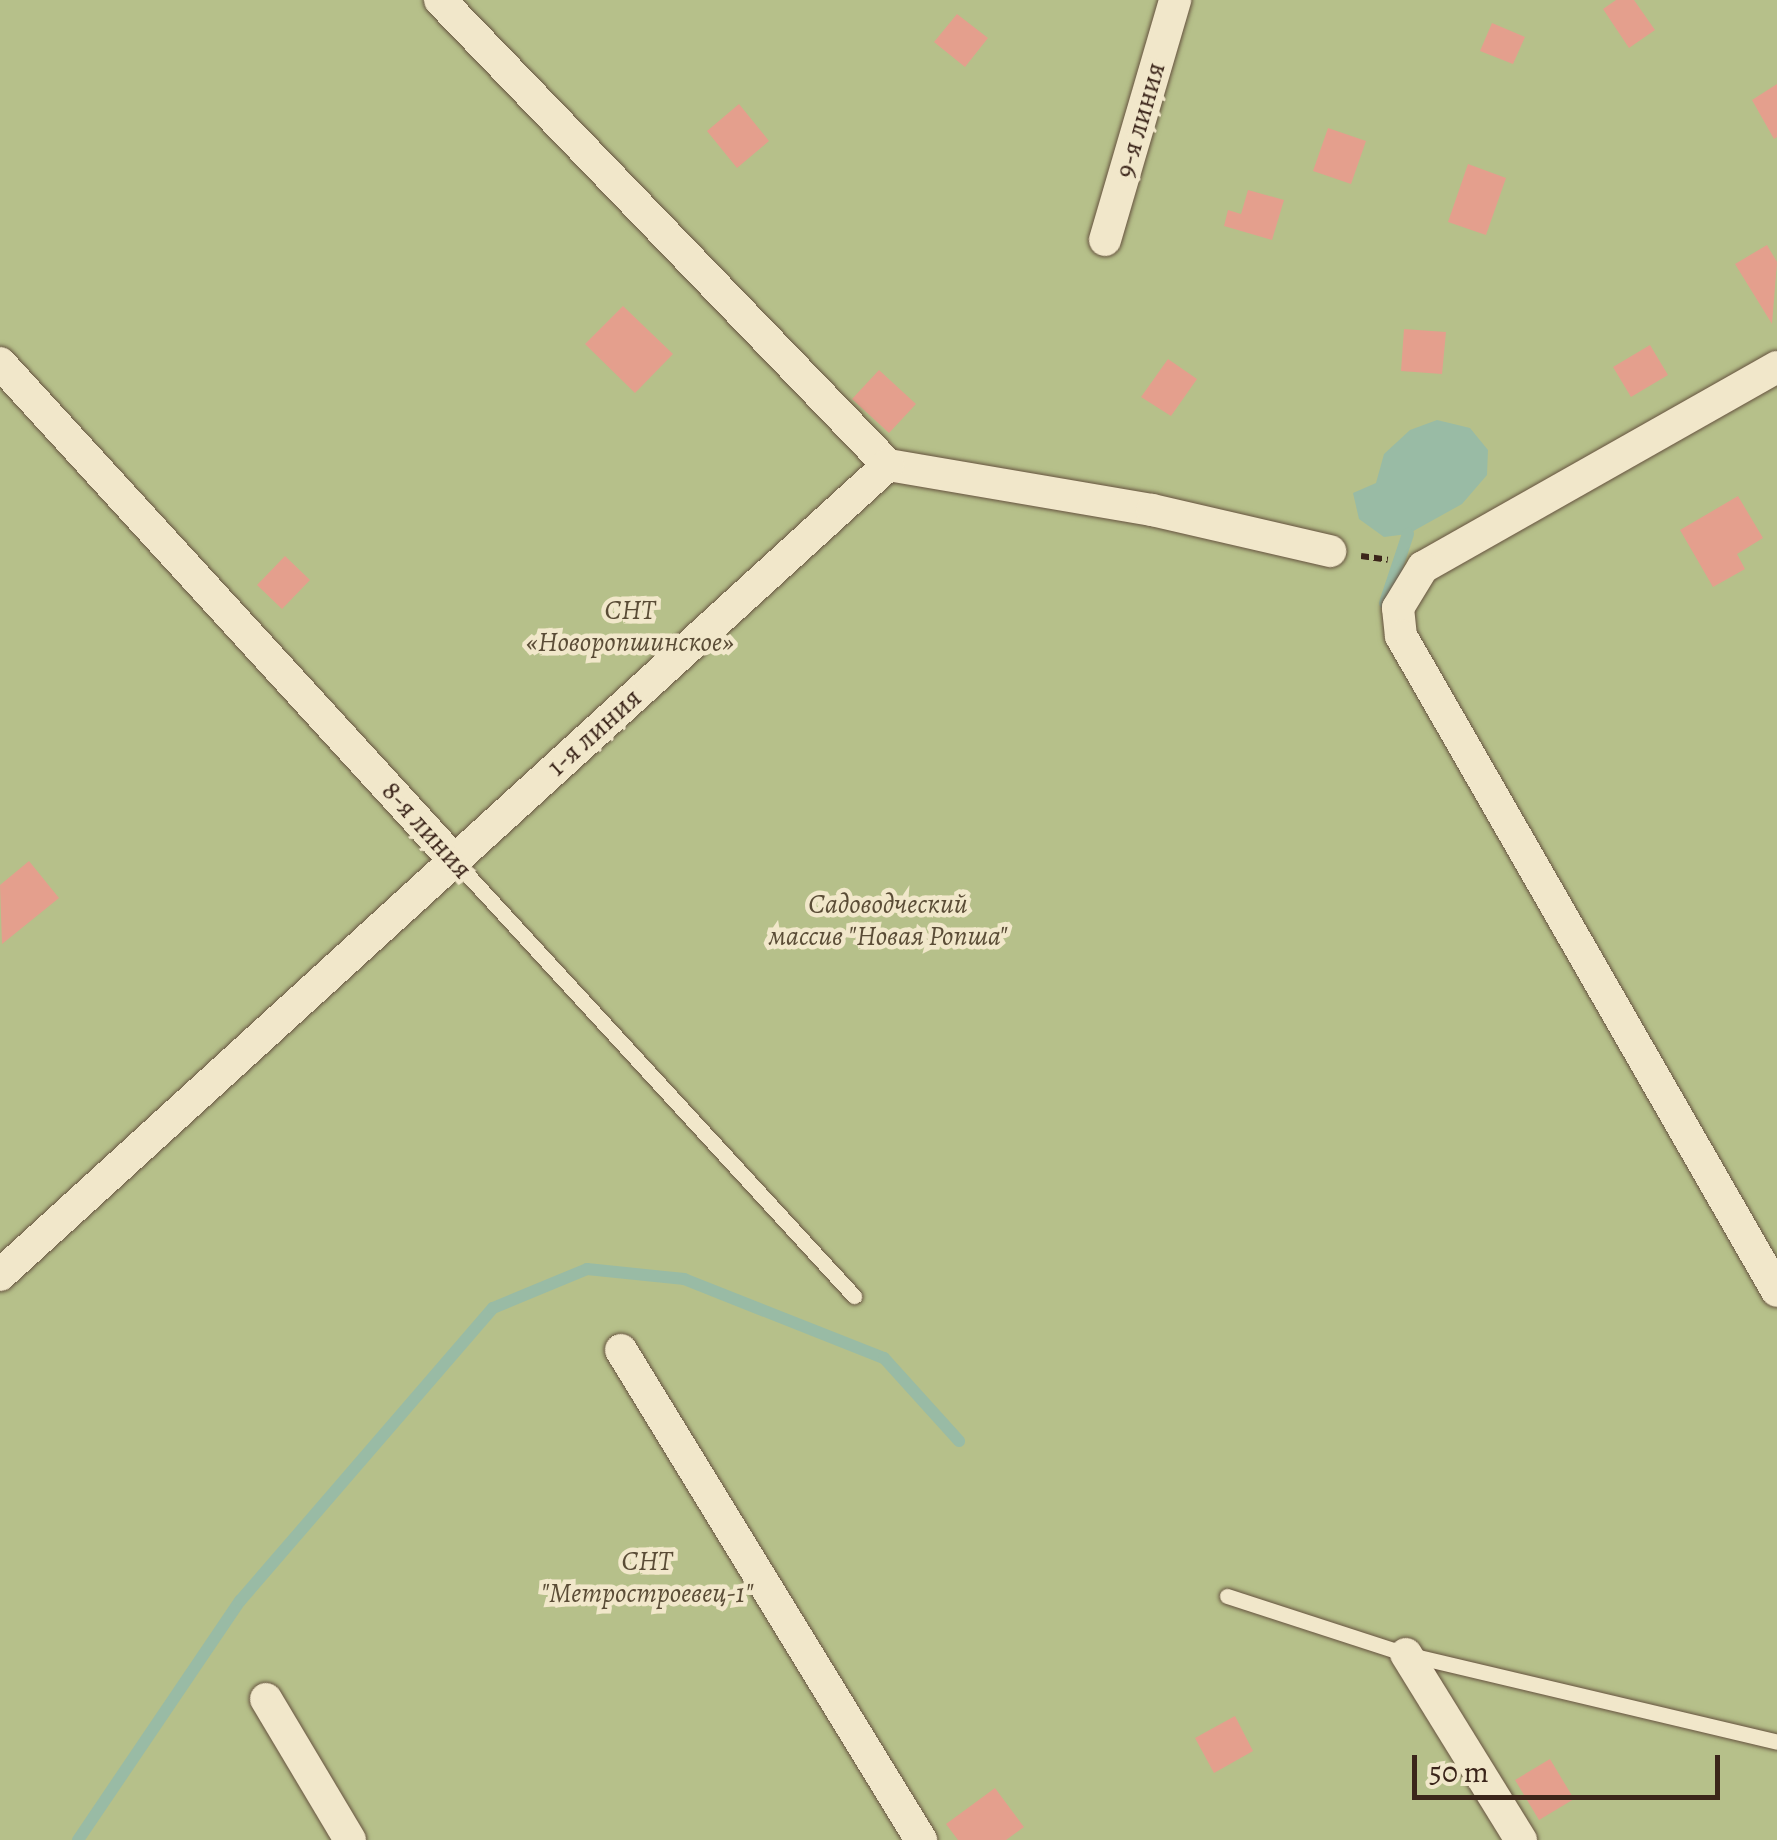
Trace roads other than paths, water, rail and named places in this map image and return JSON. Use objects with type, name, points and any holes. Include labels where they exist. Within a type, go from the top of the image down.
[{"type":"street","points":[[440,0],[888,464],[1152,510],[1330,551]]},
{"type":"street","name":"9-я линия","points":[[1104,240],[1175,0]]},
{"type":"street","name":"8-я линия","points":[[0,363],[454,860]]},
{"type":"street","points":[[1777,368],[1423,568],[1408,584],[1398,608],[1401,636],[1777,1291]]},
{"type":"street","name":"1-я линия","points":[[6,1256],[454,860],[888,464]]},
{"type":"street","points":[[621,1350],[920,1840]]},
{"type":"street","points":[[1406,1654],[1521,1840]]},
{"type":"street","points":[[266,1699],[350,1840]]},
{"type":"lane","name":"8-я линия","points":[[454,860],[854,1296]]},
{"type":"lane","points":[[1227,1596],[1406,1654],[1777,1742]]},
{"type":"waterway","points":[[1385,603],[1408,534]]},
{"type":"waterway","points":[[78,1840],[240,1601],[493,1308],[587,1269],[684,1279],[884,1358],[959,1441]]},
{"type":"park label","name":"СНТ «Новоропшинское»","points":[[630,626]]},
{"type":"park label","name":"Садоводческий массив \"Новая Ропша\"","points":[[888,920]]},
{"type":"park label","name":"СНТ \"Метростроевец-1\"","points":[[647,1577]]}]
